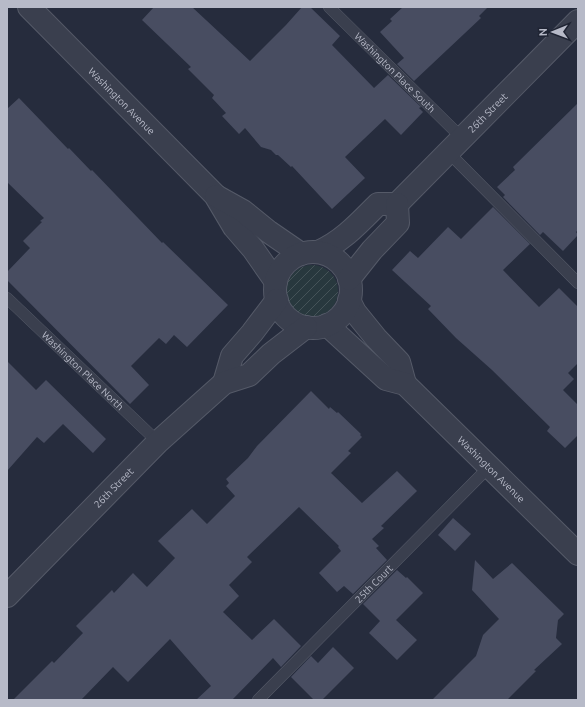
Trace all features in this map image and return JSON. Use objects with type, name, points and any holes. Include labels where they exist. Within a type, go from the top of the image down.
[{"type":"street","name":"Washington Avenue","points":[[29,7],[215,195],[234,227],[253,249],[277,291]]},
{"type":"street","name":"26th Street","points":[[397,204],[578,21]]},
{"type":"street","name":"Washington Avenue","points":[[215,195],[243,211],[269,232],[310,253]]},
{"type":"street","points":[[378,204],[397,204],[398,223],[372,250],[349,290],[344,311],[337,319],[317,326],[298,325],[285,315],[280,308],[277,291],[280,273],[292,258],[329,248],[352,230],[378,204]]},
{"type":"street","points":[[310,253],[328,255],[338,261],[345,269],[355,312],[376,338],[399,362],[405,384]]},
{"type":"street","points":[[224,383],[232,356],[252,333],[277,291]]},
{"type":"street","name":"Washington Avenue","points":[[317,326],[386,379],[405,384],[578,554]]},
{"type":"street","name":"26th Street","points":[[7,596],[158,442],[224,383],[249,374],[271,354],[317,326]]},
{"type":"lane","name":"Washington Place South","points":[[329,7],[578,283]]},
{"type":"lane","name":"Washington Place North","points":[[7,298],[158,442]]},
{"type":"lane","name":"25th Court","points":[[258,700],[490,467]]},
{"type":"shaded area","points":[[312,265],[322,267],[330,273],[336,281],[338,291],[336,301],[330,309],[322,315],[312,317],[302,315],[294,309],[288,301],[286,291],[288,281],[294,273],[302,267]]},
{"type":"building","points":[[154,7],[192,7],[250,61],[302,7],[310,7],[340,36],[332,45],[374,88],[388,75],[421,107],[419,108],[423,112],[401,135],[385,119],[345,157],[365,178],[332,209],[292,166],[291,167],[271,150],[261,147],[245,128],[239,134],[222,116],[226,113],[212,98],[214,95],[188,69],[191,67],[142,20]]},
{"type":"building","points":[[403,7],[488,7],[479,16],[481,18],[414,81],[397,64],[404,58],[380,32],[392,21],[390,19]]},
{"type":"building","points":[[19,98],[68,149],[69,148],[91,171],[92,170],[162,243],[163,242],[228,305],[187,347],[174,335],[166,344],[159,338],[131,366],[149,385],[130,404],[7,280],[7,272],[30,248],[23,241],[42,222],[40,221],[44,218],[7,182],[7,109]]},
{"type":"building","points":[[578,103],[578,230],[576,232],[578,235],[563,251],[543,232],[540,235],[503,197],[505,195],[497,187],[515,170],[513,167]]},
{"type":"building","points":[[493,207],[530,244],[503,270],[539,307],[559,288],[578,307],[578,363],[568,373],[574,379],[563,390],[578,405],[578,435],[565,448],[547,431],[550,427],[492,370],[456,338],[428,309],[431,306],[392,270],[410,251],[418,258],[448,227],[461,239]]},
{"type":"building","points":[[7,361],[36,390],[46,380],[106,439],[93,453],[63,424],[44,443],[37,437],[7,471]]},
{"type":"building","points":[[311,391],[329,409],[330,407],[337,413],[338,412],[361,434],[360,435],[362,437],[348,451],[351,453],[331,473],[362,503],[397,471],[417,491],[381,526],[384,528],[372,539],[379,546],[376,548],[387,560],[353,594],[344,586],[337,592],[319,573],[341,551],[338,547],[339,546],[299,507],[247,557],[252,562],[229,585],[239,596],[223,612],[252,640],[274,619],[301,646],[281,667],[273,658],[232,700],[196,700],[211,686],[170,639],[128,682],[113,667],[81,700],[13,700],[52,661],[54,663],[83,633],[76,626],[112,590],[114,593],[133,573],[147,587],[175,558],[158,541],[192,509],[207,524],[235,496],[226,486],[229,483],[226,479],[248,458],[257,446]]},
{"type":"building","points":[[453,518],[471,534],[455,551],[438,535]]},
{"type":"building","points":[[475,560],[493,579],[512,563],[564,614],[558,620],[556,638],[562,644],[534,670],[536,671],[507,700],[432,700],[476,656],[483,635],[499,619],[472,590]]},
{"type":"building","points":[[397,570],[406,578],[407,577],[423,593],[396,620],[417,640],[397,660],[369,633],[380,621],[363,604]]},
{"type":"building","points":[[333,647],[354,668],[322,700],[314,700],[291,677],[311,656],[318,663]]}]
